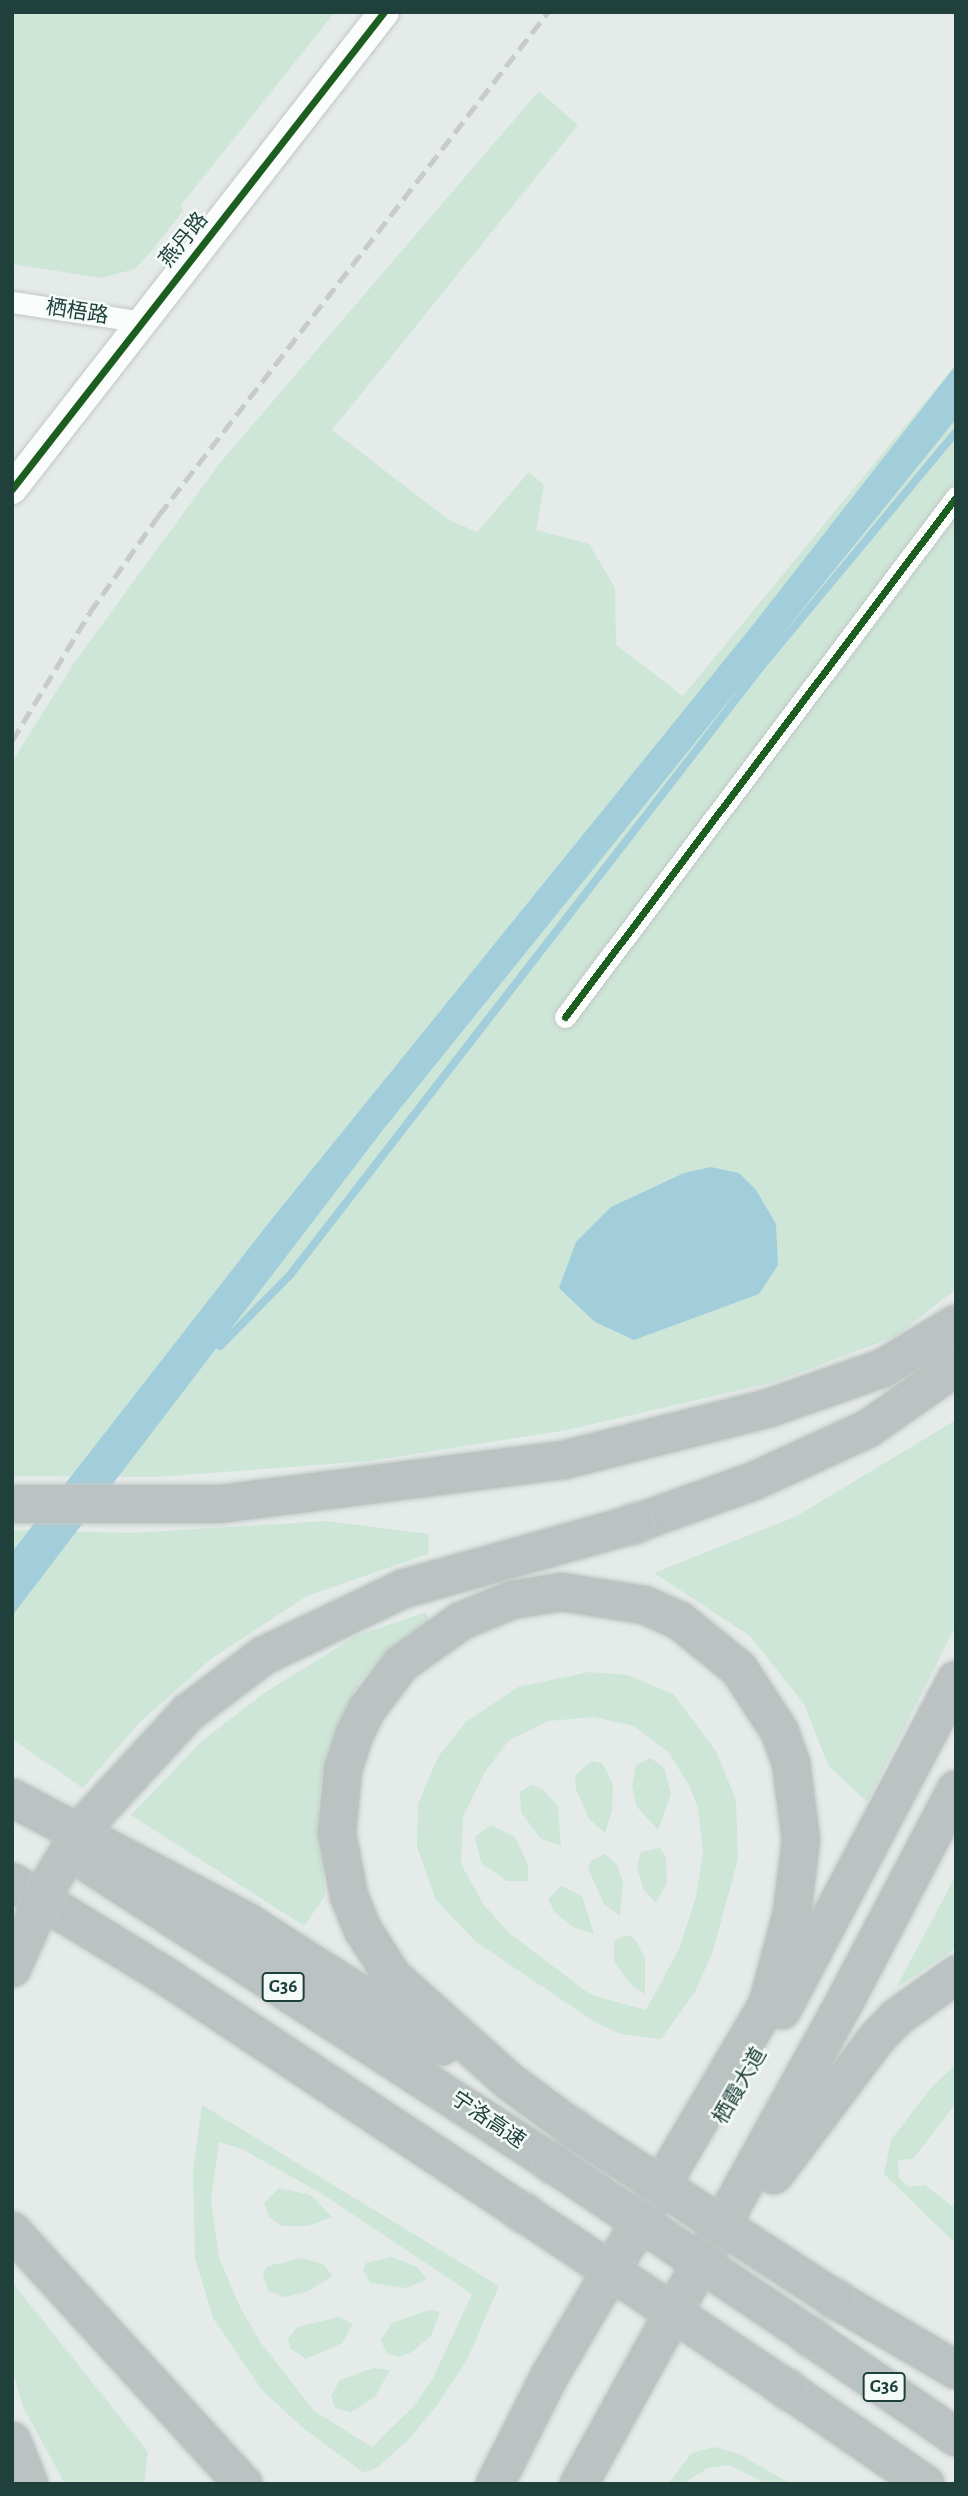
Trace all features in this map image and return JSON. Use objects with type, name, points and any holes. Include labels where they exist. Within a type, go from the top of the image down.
[{"type":"highway","points":[[12,1504],[220,1504],[564,1460],[769,1408],[883,1368],[956,1324]]},
{"type":"highway","points":[[12,1968],[50,1883],[84,1826],[188,1713],[263,1656],[403,1589],[634,1524],[754,1481],[869,1428],[956,1367]]},
{"type":"highway","points":[[495,2484],[550,2375],[768,2003],[792,1913],[801,1840],[791,1763],[780,1732],[739,1669],[680,1621],[644,1605],[562,1592],[512,1600],[461,1621],[401,1664],[367,1709],[354,1736],[344,1769],[337,1833],[341,1862],[358,1919],[393,1977],[510,2082],[574,2129]]},
{"type":"highway","name":"栖霞大道","points":[[512,2484],[762,2048],[956,1681]]},
{"type":"highway","points":[[579,2484],[824,2040],[956,1790]]},
{"type":"highway","points":[[12,1798],[247,1922],[574,2129],[848,2308],[956,2370]]},
{"type":"highway","name":"宁洛高速","points":[[12,1815],[552,2163],[956,2437]]},
{"type":"highway","name":"G36","points":[[12,1882],[167,1977],[524,2213],[925,2484]]},
{"type":"highway","points":[[598,2484],[648,2415],[772,2178],[831,2094],[896,2018],[956,1975]]},
{"type":"highway","points":[[12,2231],[243,2484]]},
{"type":"highway","points":[[848,2308],[956,2394]]},
{"type":"highway","points":[[12,2441],[29,2484]]},
{"type":"street","name":"燕丹路","points":[[12,489],[384,12]]},
{"type":"street","name":"栖梧路","points":[[12,302],[142,322]]},
{"type":"street","points":[[565,1017],[956,497]]},
{"type":"green space","points":[[12,12],[335,12],[181,205],[183,211],[149,254],[135,269],[101,278],[12,264]]},
{"type":"green space","points":[[539,91],[578,125],[332,430],[449,520],[477,532],[529,472],[544,485],[536,530],[589,544],[615,588],[616,645],[683,696],[956,364],[956,1289],[896,1336],[775,1382],[567,1430],[369,1461],[157,1477],[12,1476],[12,762],[74,663],[220,463]]},
{"type":"green space","points":[[956,1420],[956,1625],[867,1802],[828,1765],[804,1704],[750,1636],[654,1573],[795,1517]]},
{"type":"green space","points":[[326,1521],[429,1534],[428,1554],[307,1596],[211,1659],[141,1721],[83,1788],[12,1739],[12,1530],[133,1533]]},
{"type":"green space","points":[[426,1612],[432,1624],[392,1649],[360,1681],[341,1718],[323,1768],[319,1798],[325,1896],[304,1926],[131,1815],[203,1740],[266,1692],[356,1636]]},
{"type":"green space","points":[[589,1672],[628,1675],[673,1694],[716,1751],[736,1800],[738,1859],[713,1951],[695,1992],[661,2039],[620,2034],[595,2022],[476,1942],[436,1900],[417,1847],[418,1804],[438,1757],[466,1722],[518,1687]],"holes":[[[593,1717],[634,1726],[669,1753],[689,1785],[698,1808],[703,1852],[696,1897],[679,1949],[646,2010],[591,1995],[509,1933],[484,1905],[461,1864],[463,1817],[485,1772],[509,1740],[549,1721]]]},
{"type":"green space","points":[[651,1758],[664,1768],[671,1794],[658,1830],[637,1807],[632,1786],[636,1765]]},
{"type":"green space","points":[[591,1761],[602,1763],[613,1784],[612,1810],[605,1833],[589,1819],[576,1789],[575,1776]]},
{"type":"green space","points":[[531,1785],[541,1788],[558,1806],[561,1846],[540,1838],[521,1812],[520,1792]]},
{"type":"green space","points":[[491,1825],[515,1837],[528,1865],[528,1881],[507,1881],[481,1863],[475,1837]]},
{"type":"green space","points":[[660,1848],[666,1857],[667,1883],[656,1903],[643,1889],[637,1866],[641,1852]]},
{"type":"green space","points":[[605,1854],[617,1865],[623,1882],[620,1916],[604,1904],[588,1869],[592,1860]]},
{"type":"green space","points":[[956,1875],[956,1948],[896,1988]]},
{"type":"green space","points":[[561,1886],[582,1896],[594,1934],[573,1927],[554,1911],[548,1899]]},
{"type":"green space","points":[[626,1935],[634,1938],[645,1958],[645,1994],[632,1986],[614,1961],[614,1941]]},
{"type":"green space","points":[[956,2064],[956,2103],[913,2159],[898,2160],[899,2178],[909,2187],[925,2185],[956,2209],[956,2244],[884,2174],[891,2140],[930,2089]]},
{"type":"green space","points":[[202,2105],[499,2286],[467,2360],[437,2405],[409,2439],[378,2467],[364,2473],[302,2427],[262,2390],[213,2318],[195,2258],[193,2172]],"holes":[[[219,2142],[242,2149],[319,2192],[472,2294],[433,2378],[414,2406],[372,2447],[314,2411],[261,2343],[241,2309],[219,2258],[211,2200]]]},
{"type":"green space","points":[[279,2188],[311,2195],[332,2217],[308,2226],[282,2226],[269,2217],[264,2203]]},
{"type":"green space","points":[[391,2257],[417,2267],[427,2279],[406,2288],[370,2283],[363,2270],[366,2263]]},
{"type":"green space","points":[[302,2258],[323,2264],[333,2276],[307,2292],[284,2297],[268,2291],[263,2273],[268,2266]]},
{"type":"green space","points":[[12,2282],[148,2452],[144,2484],[65,2484],[23,2407],[12,2369]]},
{"type":"green space","points":[[429,2310],[440,2312],[431,2336],[410,2353],[398,2357],[386,2353],[381,2340],[392,2323]]},
{"type":"green space","points":[[339,2317],[353,2324],[342,2343],[306,2359],[290,2348],[288,2339],[297,2327]]},
{"type":"green space","points":[[373,2368],[390,2370],[375,2397],[351,2412],[335,2408],[331,2396],[340,2380]]},
{"type":"green space","points":[[714,2447],[737,2453],[791,2484],[767,2484],[729,2465],[708,2468],[682,2484],[668,2484],[692,2453]]},
{"type":"water","points":[[956,365],[956,419],[382,1131],[12,1616],[12,1552],[271,1220],[752,626]]},
{"type":"water","points":[[711,1167],[739,1173],[756,1190],[776,1224],[778,1265],[759,1294],[634,1340],[595,1322],[559,1288],[576,1242],[611,1207],[684,1173]]},
{"type":"waterway","points":[[220,1346],[290,1275],[760,668],[956,432]]},
{"type":"railway","points":[[12,741],[90,612],[159,515],[548,12]]},
{"type":"cycle path","points":[[12,489],[384,12]]},
{"type":"cycle path","points":[[565,1017],[956,497]]}]
